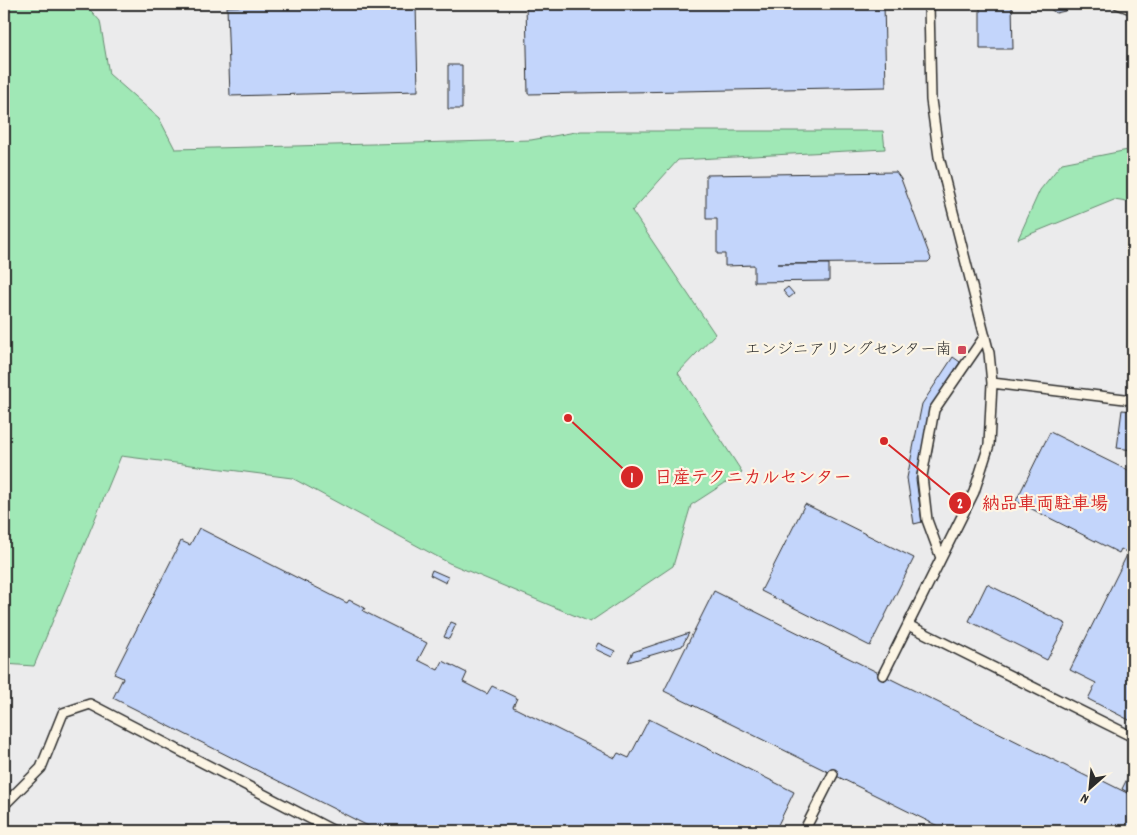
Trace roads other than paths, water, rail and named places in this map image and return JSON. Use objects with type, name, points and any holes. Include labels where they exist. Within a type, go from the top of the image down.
[{"type":"lane","points":[[883,675],[974,492],[989,445],[992,383],[985,336],[939,157],[931,100],[929,4]]},
{"type":"lane","points":[[1118,4],[1133,10]]},
{"type":"lane","points":[[942,558],[927,520],[922,476],[934,410],[985,336]]},
{"type":"lane","points":[[992,383],[1133,400]]},
{"type":"lane","points":[[908,625],[1133,737]]},
{"type":"lane","points":[[4,805],[41,768],[63,713],[90,704],[334,831]]},
{"type":"lane","points":[[804,831],[833,774]]},
{"type":"place","name":"エンジニアリングセンター南","points":[[962,350]]},
{"type":"place","name":"日産テクニカルセンター","points":[[568,418]]},
{"type":"place","name":"納品車両駐車場","points":[[884,441]]}]
